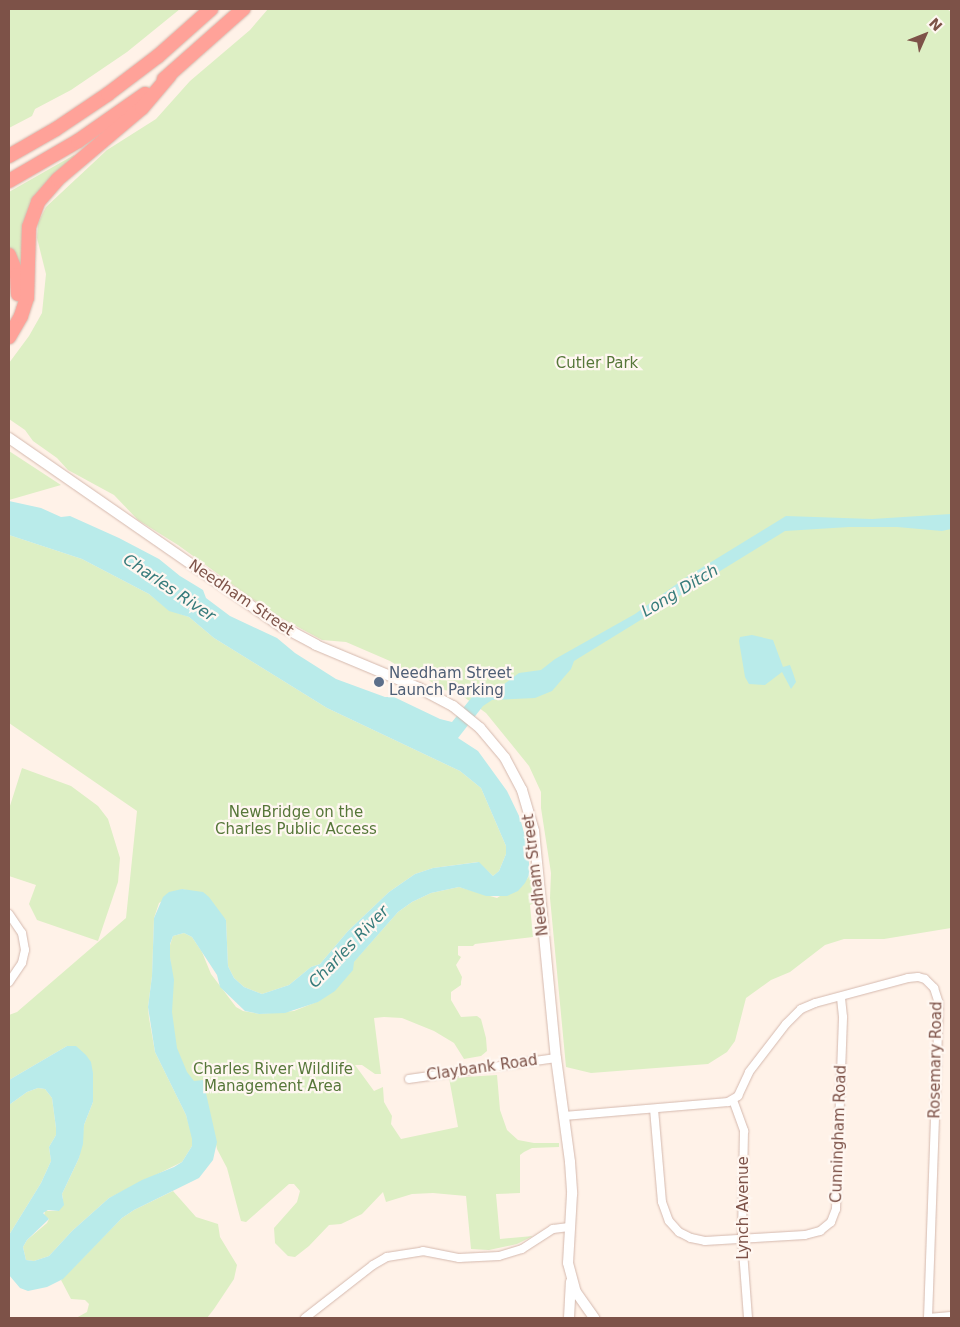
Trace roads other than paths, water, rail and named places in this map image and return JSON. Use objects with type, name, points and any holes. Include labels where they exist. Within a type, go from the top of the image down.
[{"type":"highway","points":[[9,156],[108,94],[163,52],[212,9]]},
{"type":"highway","points":[[9,181],[94,130],[170,74],[243,9]]},
{"type":"highway","points":[[9,337],[23,312],[27,298],[29,227],[38,202],[58,179],[142,108],[170,74]]},
{"type":"highway","points":[[9,255],[16,269],[19,285],[16,306],[9,320]]},
{"type":"main road","name":"Needham Street","points":[[9,438],[295,635],[425,691],[453,706],[477,725],[508,762],[522,790],[531,815],[536,850],[556,1058],[571,1172],[568,1257],[571,1278],[579,1297],[594,1318]]},
{"type":"main road","points":[[569,1318],[571,1278]]},
{"type":"street","points":[[9,914],[22,933],[25,950],[22,963],[9,982]]},
{"type":"street","name":"Rosemary Road","points":[[733,1100],[740,1092],[749,1072],[793,1016],[810,1005],[841,998],[901,979],[918,977],[932,985],[939,999],[928,1318]]},
{"type":"street","name":"Cunningham Road","points":[[654,1109],[661,1197],[669,1221],[679,1232],[695,1240],[811,1234],[825,1228],[834,1218],[843,1018],[841,998]]},
{"type":"street","name":"Claybank Road","points":[[409,1079],[556,1058]]},
{"type":"street","points":[[564,1116],[722,1103],[733,1100]]},
{"type":"street","name":"Lynch Avenue","points":[[733,1100],[744,1131],[742,1238],[748,1318]]},
{"type":"street","points":[[305,1318],[373,1265],[387,1257],[423,1251],[459,1258],[498,1256],[522,1249],[553,1229],[569,1227]]},
{"type":"street","points":[[928,1318],[951,1316]]},
{"type":"water","points":[[9,501],[41,508],[61,517],[70,516],[119,538],[159,559],[180,576],[203,590],[206,598],[230,616],[277,638],[295,653],[336,679],[385,697],[394,697],[440,719],[452,722],[472,697],[482,691],[496,690],[519,673],[541,670],[555,659],[635,614],[685,578],[786,516],[872,519],[951,514],[951,529],[942,531],[897,527],[849,527],[785,531],[574,661],[571,669],[552,691],[535,698],[492,700],[483,706],[458,738],[478,751],[507,791],[520,818],[527,844],[530,873],[525,883],[518,891],[507,896],[486,896],[459,887],[431,893],[412,902],[398,912],[354,962],[353,970],[335,991],[318,1002],[285,1013],[259,1014],[245,1011],[220,987],[217,975],[192,937],[184,933],[173,936],[170,944],[170,957],[174,980],[172,1012],[177,1048],[187,1072],[194,1081],[203,1080],[217,1142],[213,1160],[199,1178],[134,1210],[122,1218],[63,1279],[47,1287],[28,1291],[20,1288],[9,1275],[9,1235],[41,1183],[51,1161],[49,1147],[56,1135],[56,1128],[52,1098],[45,1089],[38,1088],[27,1092],[9,1105],[9,1080],[67,1046],[76,1046],[86,1055],[91,1062],[93,1073],[93,1102],[84,1125],[83,1144],[79,1158],[62,1194],[64,1205],[59,1211],[48,1210],[43,1213],[49,1219],[27,1240],[23,1247],[26,1260],[34,1261],[49,1256],[72,1231],[109,1198],[142,1180],[182,1162],[192,1146],[186,1115],[155,1052],[148,1007],[152,976],[154,918],[163,897],[169,892],[182,889],[203,892],[209,897],[226,920],[228,966],[234,978],[244,987],[262,994],[289,985],[311,967],[320,964],[348,931],[389,892],[415,874],[433,868],[479,862],[493,876],[499,871],[506,854],[506,846],[481,788],[460,771],[327,708],[214,638],[189,617],[169,611],[149,594],[82,559],[9,535]]},
{"type":"water","points":[[752,635],[773,640],[783,667],[790,665],[793,673],[796,682],[791,689],[782,672],[765,685],[749,684],[745,677],[739,641],[740,637]]},
{"type":"place","name":"Needham Street Launch Parking","points":[[379,682]]},
{"type":"park label","name":"Cutler Park","points":[[597,364]]},
{"type":"park label","name":"NewBridge on the Charles Public Access","points":[[296,820]]},
{"type":"park label","name":"Charles River Wildlife Management Area","points":[[273,1078]]},
{"type":"water label","name":"Charles River","points":[[169,588]]},
{"type":"water label","name":"Long Ditch","points":[[680,591]]},
{"type":"water label","name":"Charles River","points":[[349,947]]}]
